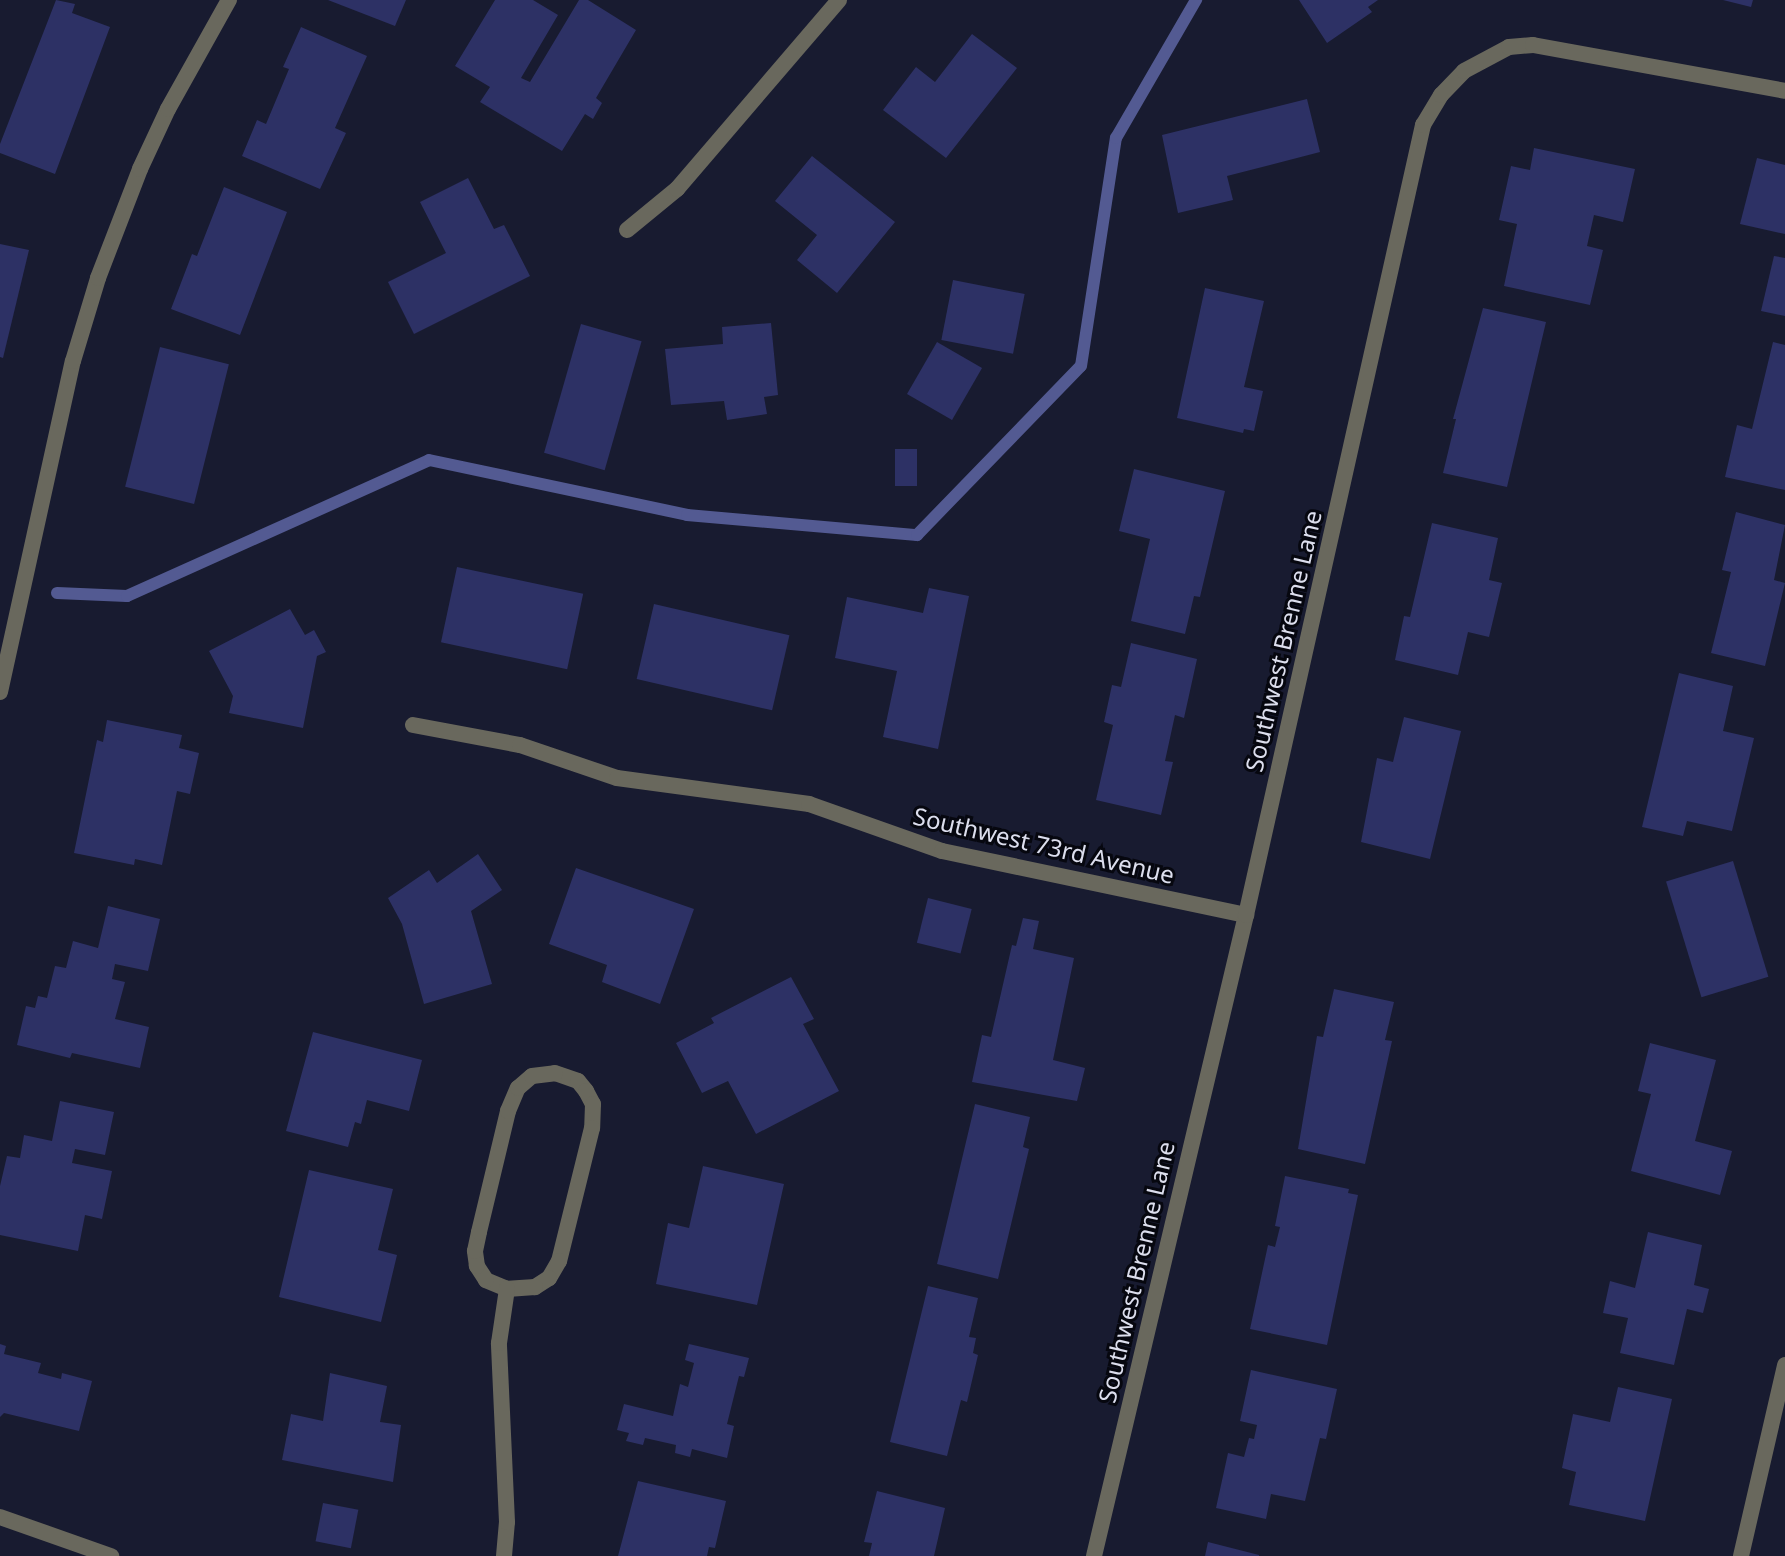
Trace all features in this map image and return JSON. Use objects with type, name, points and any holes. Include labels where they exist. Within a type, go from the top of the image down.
[{"type":"street","points":[[0,692],[73,361],[98,278],[145,157],[229,0]]},
{"type":"street","points":[[627,230],[677,189],[839,0]]},
{"type":"street","name":"Southwest Brenne Lane","points":[[1094,1556],[1246,915],[1423,125],[1441,95],[1464,71],[1509,47],[1533,45],[1785,91]]},
{"type":"street","name":"Southwest 73rd Avenue","points":[[413,725],[520,745],[617,778],[809,804],[942,851],[1246,915]]},
{"type":"street","points":[[555,1073],[578,1081],[586,1091],[593,1104],[592,1128],[559,1261],[549,1278],[535,1287],[507,1289],[486,1280],[477,1266],[475,1251],[479,1232],[508,1111],[518,1088],[532,1076],[555,1073]]},
{"type":"street","points":[[504,1556],[507,1522],[499,1343],[507,1289]]},
{"type":"street","points":[[1741,1556],[1785,1365]]},
{"type":"street","points":[[0,1517],[111,1556]]},
{"type":"building","points":[[56,0],[75,4],[72,13],[110,27],[55,174],[0,153],[0,144]]},
{"type":"building","points":[[328,0],[406,0],[395,26]]},
{"type":"building","points":[[495,0],[533,0],[558,15],[521,78],[530,82],[579,0],[588,0],[636,30],[596,98],[602,103],[593,119],[585,114],[562,151],[480,102],[490,87],[455,66]]},
{"type":"building","points":[[1299,0],[1378,0],[1368,7],[1372,12],[1327,43]]},
{"type":"building","points":[[1723,0],[1753,0],[1751,7]]},
{"type":"building","points":[[301,27],[367,56],[335,128],[346,133],[320,189],[242,156],[257,120],[266,124],[289,69],[283,67]]},
{"type":"building","points":[[972,34],[1017,68],[946,158],[883,110],[916,67],[935,82]]},
{"type":"building","points":[[1307,99],[1320,152],[1227,176],[1233,200],[1178,213],[1162,135]]},
{"type":"building","points":[[1534,148],[1635,169],[1623,222],[1594,215],[1587,246],[1603,250],[1590,305],[1504,286],[1517,224],[1499,220],[1511,166],[1530,170]]},
{"type":"building","points":[[812,156],[895,222],[837,293],[797,260],[817,235],[775,201]]},
{"type":"building","points":[[1757,158],[1785,165],[1785,234],[1740,224]]},
{"type":"building","points":[[468,178],[494,229],[504,225],[530,276],[414,334],[388,282],[446,253],[420,202]]},
{"type":"building","points":[[224,187],[287,212],[240,335],[171,309],[192,254],[197,256]]},
{"type":"building","points":[[0,244],[29,250],[3,358],[0,357]]},
{"type":"building","points":[[1774,256],[1785,258],[1785,316],[1761,311]]},
{"type":"building","points":[[953,280],[1025,294],[1013,354],[941,340]]},
{"type":"building","points":[[1205,288],[1264,301],[1244,387],[1263,391],[1254,431],[1244,429],[1243,433],[1177,418]]},
{"type":"building","points":[[1483,308],[1546,322],[1507,487],[1443,473],[1456,419],[1453,419]]},
{"type":"building","points":[[771,323],[778,395],[764,397],[767,414],[727,420],[724,401],[671,405],[665,349],[723,344],[722,327]]},
{"type":"building","points":[[581,324],[642,341],[605,470],[544,453]]},
{"type":"building","points":[[937,342],[982,368],[952,420],[907,394]]},
{"type":"building","points":[[1773,342],[1785,345],[1785,490],[1725,477],[1737,425],[1752,429]]},
{"type":"building","points":[[160,347],[229,364],[194,504],[125,487]]},
{"type":"building","points":[[895,449],[917,449],[917,486],[895,486]]},
{"type":"building","points":[[1134,469],[1225,491],[1200,597],[1194,596],[1185,634],[1131,621],[1150,539],[1119,531]]},
{"type":"building","points":[[1736,512],[1785,525],[1774,580],[1785,583],[1765,666],[1711,653],[1731,572],[1722,570]]},
{"type":"building","points":[[1432,523],[1498,538],[1489,580],[1502,583],[1489,637],[1468,632],[1458,675],[1395,660],[1404,616],[1410,617]]},
{"type":"building","points":[[457,567],[583,594],[567,669],[441,642]]},
{"type":"building","points":[[929,588],[969,596],[938,749],[883,737],[897,671],[835,658],[847,597],[923,613]]},
{"type":"building","points":[[654,604],[789,635],[772,710],[637,679]]},
{"type":"building","points":[[290,609],[305,635],[314,630],[326,652],[317,656],[303,728],[229,713],[233,696],[209,651]]},
{"type":"building","points":[[1131,643],[1197,659],[1184,718],[1175,715],[1165,761],[1173,762],[1161,815],[1096,800],[1113,725],[1104,722],[1112,685],[1121,687]]},
{"type":"building","points":[[1679,673],[1733,686],[1723,731],[1754,738],[1732,831],[1687,821],[1683,836],[1642,827]]},
{"type":"building","points":[[1404,717],[1461,731],[1430,859],[1361,842],[1377,758],[1393,762]]},
{"type":"building","points":[[107,720],[182,735],[179,748],[199,753],[190,794],[177,791],[162,865],[135,859],[134,865],[74,853],[97,740],[103,742]]},
{"type":"building","points":[[478,854],[502,890],[471,911],[492,984],[424,1004],[402,924],[388,898],[429,870],[437,883]]},
{"type":"building","points":[[1733,861],[1768,977],[1701,997],[1666,881]]},
{"type":"building","points":[[576,868],[694,909],[660,1004],[602,982],[607,965],[549,944]]},
{"type":"building","points":[[928,898],[972,909],[961,954],[917,943]]},
{"type":"building","points":[[108,906],[160,919],[148,971],[115,964],[112,979],[125,982],[115,1019],[149,1027],[140,1068],[72,1053],[70,1058],[17,1045],[26,1006],[35,1008],[38,996],[47,998],[55,966],[66,968],[73,941],[98,948]]},
{"type":"building","points":[[1023,918],[1039,921],[1033,949],[1074,958],[1053,1060],[1085,1068],[1077,1101],[972,1082],[982,1035],[991,1037],[1012,945],[1016,946]]},
{"type":"building","points":[[791,977],[814,1019],[803,1024],[839,1091],[756,1134],[728,1081],[702,1093],[676,1043],[714,1023],[711,1018]]},
{"type":"building","points":[[1334,989],[1394,1002],[1385,1040],[1392,1041],[1365,1164],[1298,1149],[1317,1036],[1323,1037]]},
{"type":"building","points":[[313,1032],[422,1060],[409,1111],[367,1100],[361,1124],[355,1122],[348,1147],[286,1131]]},
{"type":"building","points":[[1650,1043],[1716,1060],[1695,1141],[1732,1151],[1720,1195],[1631,1171],[1651,1094],[1638,1091]]},
{"type":"building","points":[[60,1101],[114,1112],[105,1155],[75,1149],[72,1163],[112,1171],[102,1219],[85,1215],[78,1251],[0,1235],[0,1186],[7,1156],[20,1158],[24,1135],[52,1141]]},
{"type":"building","points":[[975,1104],[1030,1117],[1023,1147],[1029,1149],[998,1279],[937,1264]]},
{"type":"building","points":[[703,1166],[784,1184],[757,1305],[656,1284],[668,1223],[689,1228]]},
{"type":"building","points":[[309,1170],[393,1189],[378,1250],[397,1255],[381,1322],[279,1297]]},
{"type":"building","points":[[1285,1176],[1349,1189],[1348,1193],[1358,1195],[1327,1345],[1250,1329],[1268,1245],[1275,1247],[1280,1227],[1275,1226]]},
{"type":"building","points":[[1648,1232],[1702,1245],[1694,1285],[1709,1289],[1703,1313],[1687,1309],[1674,1365],[1620,1353],[1628,1318],[1603,1313],[1610,1281],[1635,1288]]},
{"type":"building","points":[[928,1286],[978,1298],[969,1337],[976,1338],[973,1353],[978,1355],[967,1402],[961,1400],[947,1456],[890,1442]]},
{"type":"building","points":[[0,1344],[6,1346],[4,1354],[41,1363],[38,1373],[61,1379],[62,1373],[92,1381],[79,1431],[4,1413],[0,1417]]},
{"type":"building","points":[[689,1344],[749,1358],[744,1377],[739,1376],[727,1424],[734,1426],[727,1458],[692,1449],[690,1457],[675,1453],[676,1445],[645,1438],[643,1445],[626,1441],[629,1433],[617,1430],[624,1404],[673,1416],[680,1384],[688,1387],[694,1363],[685,1360]]},
{"type":"building","points":[[1251,1370],[1337,1389],[1326,1439],[1320,1438],[1305,1501],[1271,1494],[1266,1519],[1216,1508],[1228,1453],[1244,1457],[1249,1438],[1254,1439],[1257,1425],[1240,1421]]},
{"type":"building","points":[[330,1373],[387,1386],[380,1422],[401,1425],[393,1482],[282,1460],[291,1414],[323,1421]]},
{"type":"building","points":[[1618,1387],[1672,1399],[1645,1521],[1569,1505],[1576,1472],[1562,1468],[1573,1414],[1610,1422]]},
{"type":"building","points":[[638,1481],[726,1501],[715,1548],[709,1547],[707,1556],[618,1556]]},
{"type":"building","points":[[877,1491],[945,1508],[934,1556],[869,1556],[872,1543],[864,1542]]},
{"type":"building","points":[[323,1503],[358,1510],[351,1548],[316,1541]]},
{"type":"building","points":[[1208,1542],[1259,1555],[1259,1556],[1205,1556]]},
{"type":"waterway","points":[[57,593],[127,596],[429,460],[687,515],[917,535],[1081,366],[1116,138],[1196,0]]}]
